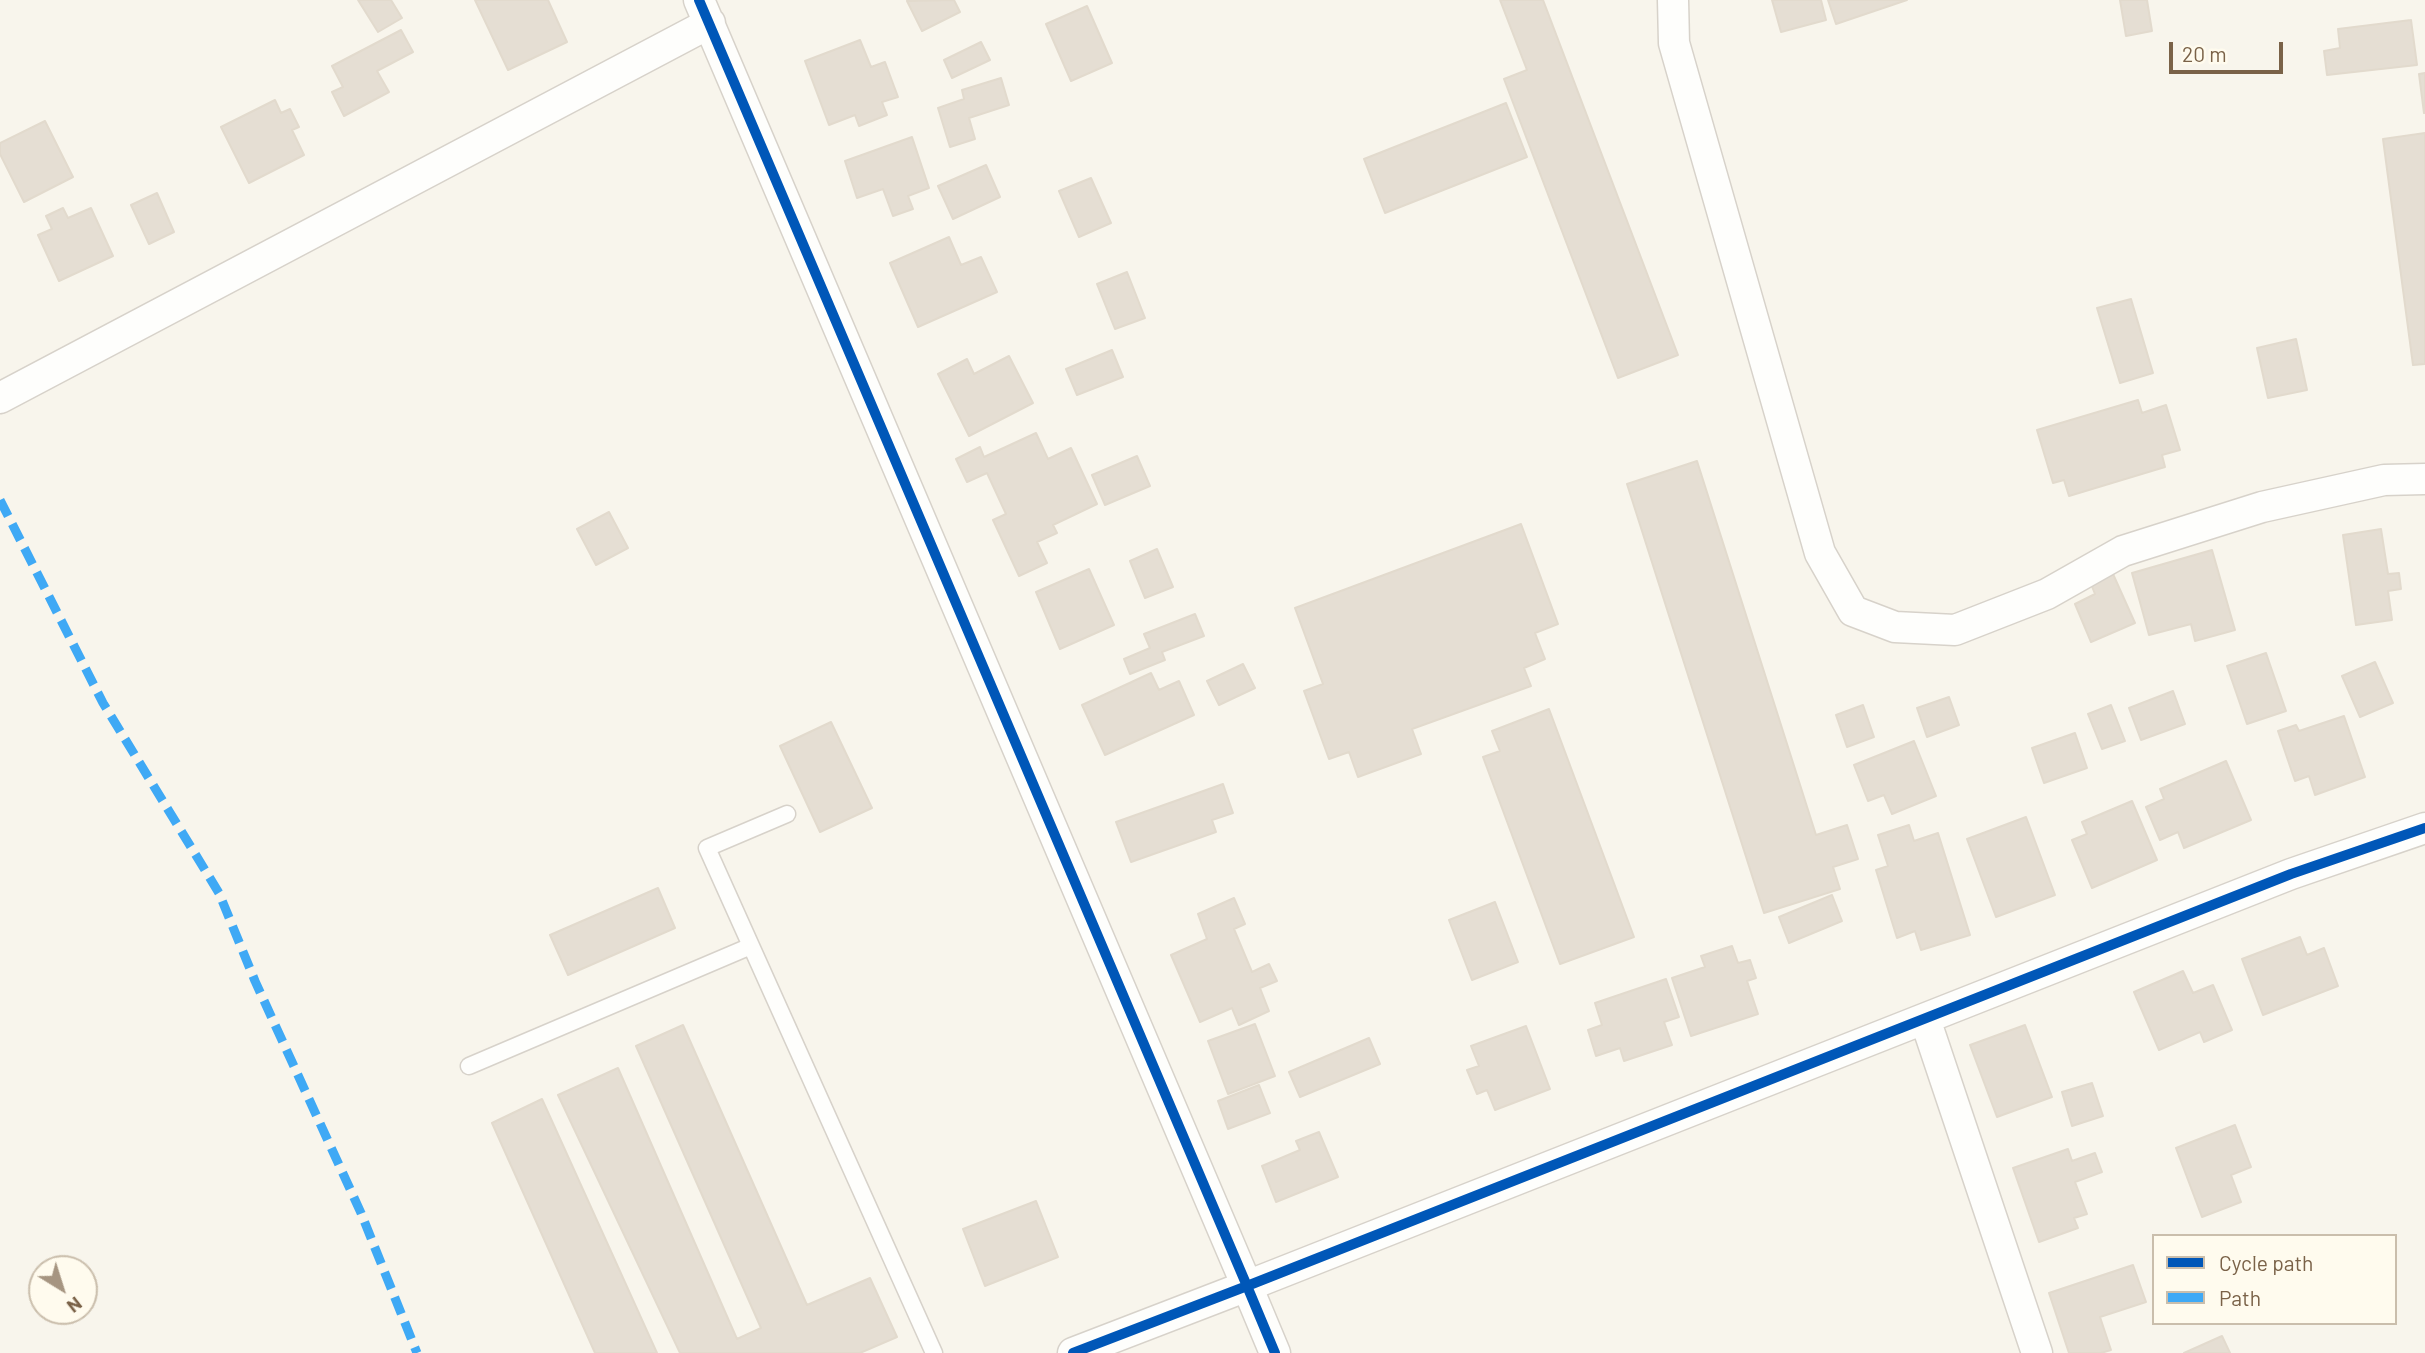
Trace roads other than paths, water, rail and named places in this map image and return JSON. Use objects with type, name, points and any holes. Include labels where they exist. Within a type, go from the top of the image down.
[{"type":"street","points":[[1673,0],[1674,43],[1819,553],[1853,611],[1895,628],[1955,630],[2047,594],[2123,551],[2262,507],[2384,480],[2425,479]]},
{"type":"street","points":[[0,398],[705,11],[1275,1353]]},
{"type":"street","points":[[1073,1353],[2291,874],[2425,828]]},
{"type":"street","points":[[1925,1018],[2037,1353]]},
{"type":"lane","points":[[787,814],[707,848],[934,1353]]},
{"type":"lane","points":[[469,1066],[751,946]]}]
